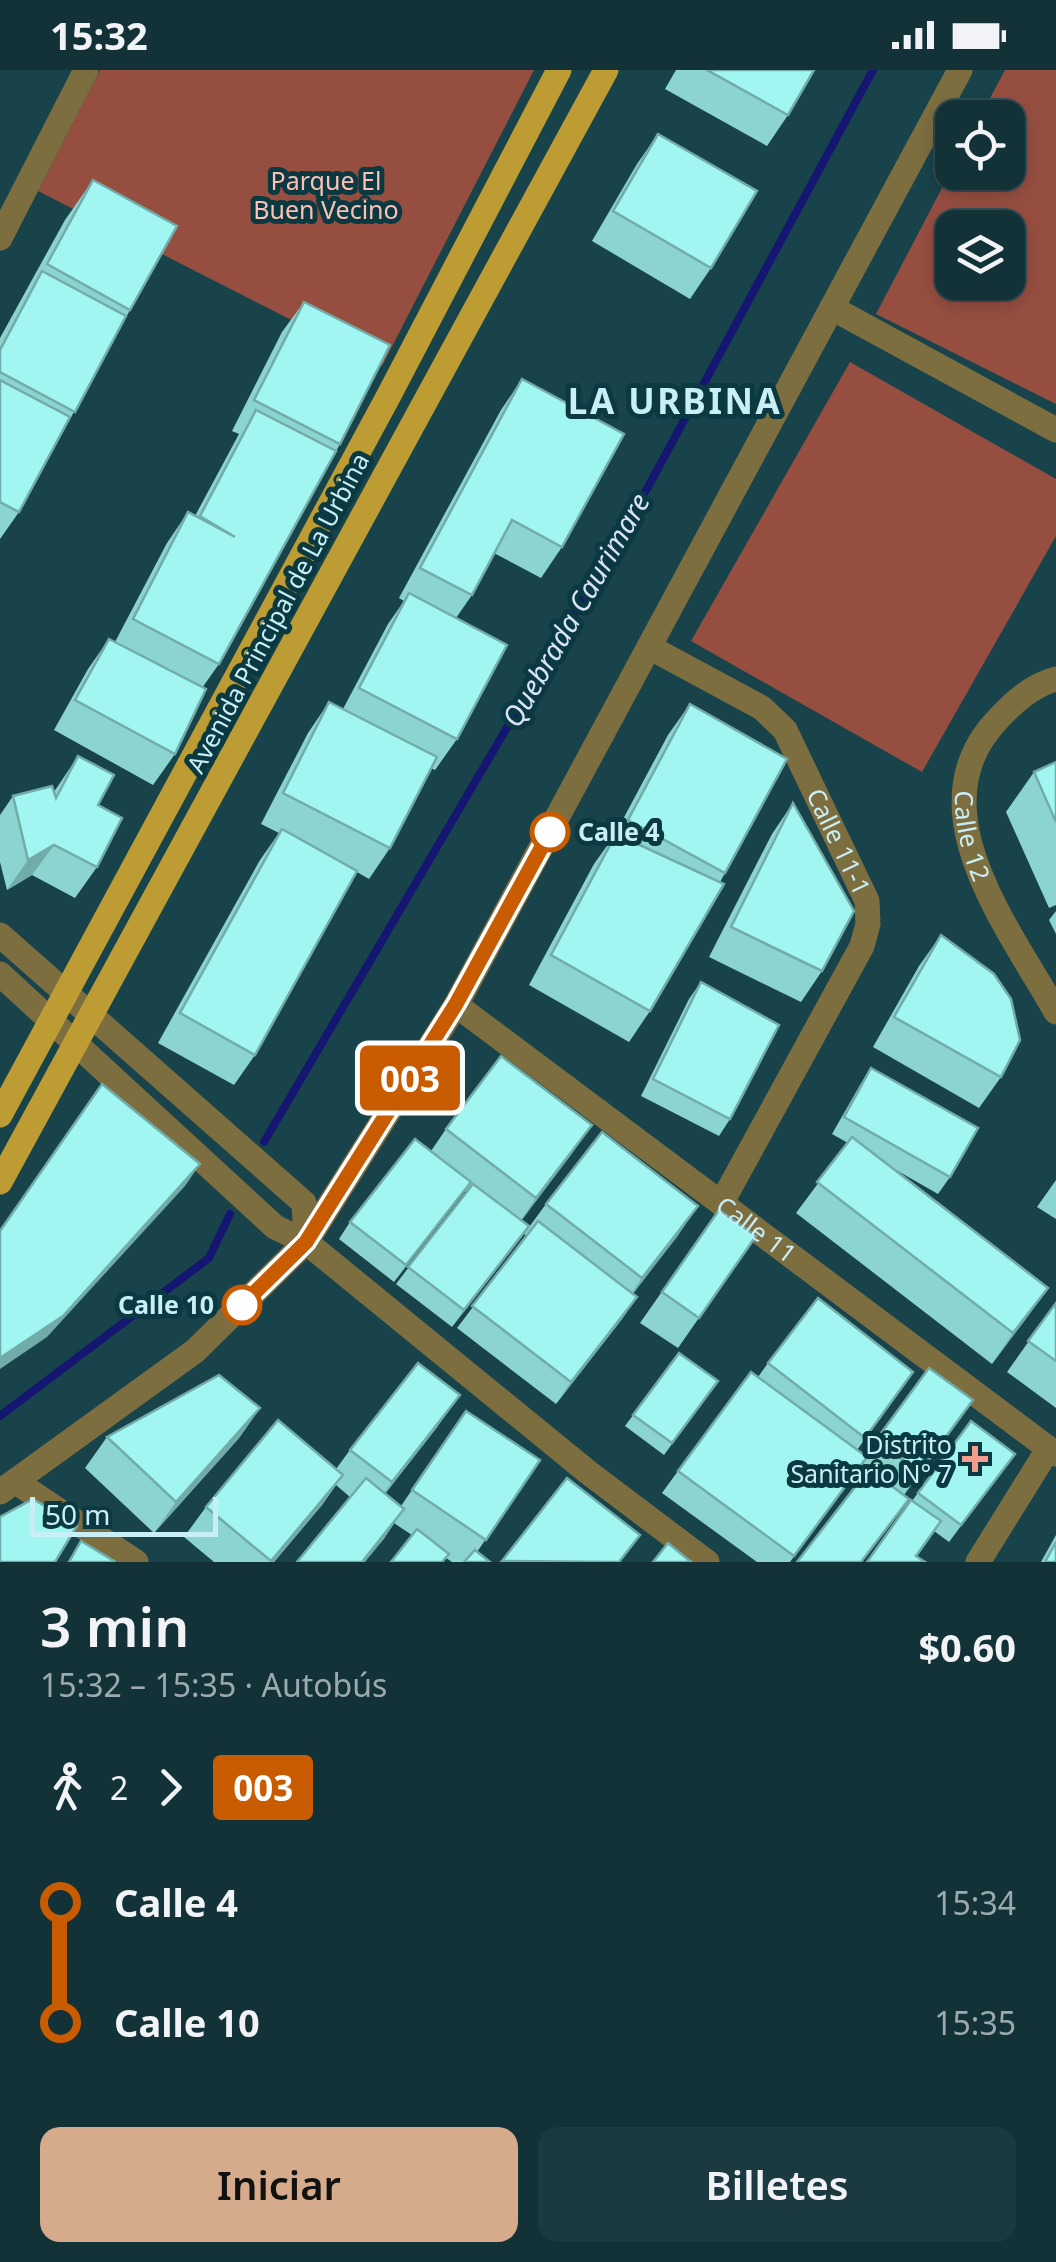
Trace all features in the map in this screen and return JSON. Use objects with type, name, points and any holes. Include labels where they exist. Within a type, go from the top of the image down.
[{"type":"main road","name":"Avenida Principal de La Urbina","points":[[0,1115],[52,1025],[559,70]]},
{"type":"main road","name":"Avenida Principal de La Urbina","points":[[0,1182],[606,70]]},
{"type":"street","points":[[0,238],[86,70]]},
{"type":"street","points":[[136,1562],[8,1487],[195,1352],[306,1242],[456,1004],[960,70]]},
{"type":"street","points":[[832,308],[1056,430]]},
{"type":"street","name":"Calle 11-1","points":[[651,648],[750,701],[785,730],[867,901],[868,924],[862,946],[722,1202]]},
{"type":"street","name":"Calle 12","points":[[1056,679],[1014,702],[988,729],[970,763],[963,806],[966,842],[1056,1012]]},
{"type":"street","points":[[0,935],[304,1203],[306,1242]]},
{"type":"street","points":[[0,974],[276,1228],[306,1242],[590,1473],[707,1562]]},
{"type":"street","name":"Calle 11","points":[[456,1004],[1052,1453]]},
{"type":"street","points":[[978,1562],[1052,1453]]},
{"type":"green space","name":"Parque El Buen Vecino","points":[[100,70],[534,70],[382,366],[38,191]]},
{"type":"green space","points":[[1005,70],[1056,70],[1056,404],[876,314],[941,190],[1025,190],[1025,100],[989,100]]},
{"type":"green space","points":[[850,362],[1056,479],[1056,536],[922,772],[691,641]]},
{"type":"building","points":[[707,70],[814,70],[788,115]]},
{"type":"building","points":[[658,134],[757,191],[711,268],[613,211]]},
{"type":"building","points":[[93,180],[177,226],[130,310],[47,264]]},
{"type":"building","points":[[42,271],[126,316],[75,412],[0,372],[0,350]]},
{"type":"building","points":[[304,302],[390,345],[340,444],[254,400]]},
{"type":"building","points":[[522,379],[624,434],[562,547],[512,520],[472,595],[420,568]]},
{"type":"building","points":[[0,380],[70,417],[19,512],[0,502]]},
{"type":"building","points":[[256,410],[336,451],[219,664],[133,619],[188,512],[235,537],[200,516]]},
{"type":"building","points":[[409,593],[507,645],[457,739],[359,688]]},
{"type":"building","points":[[109,639],[206,689],[175,754],[75,700]]},
{"type":"building","points":[[329,702],[437,757],[390,848],[283,793]]},
{"type":"building","points":[[690,704],[787,759],[725,873],[628,820]]},
{"type":"building","points":[[78,756],[114,775],[98,805],[122,818],[97,867],[54,845],[28,860],[13,796],[52,786],[56,798]]},
{"type":"building","points":[[1056,762],[1056,822],[1034,772]]},
{"type":"building","points":[[793,803],[854,911],[822,971],[731,927]]},
{"type":"building","points":[[282,829],[357,871],[255,1055],[180,1013]]},
{"type":"building","points":[[616,834],[724,884],[650,1011],[551,955]]},
{"type":"building","points":[[941,935],[994,974],[1011,999],[1020,1040],[1001,1077],[894,1017]]},
{"type":"building","points":[[701,982],[779,1025],[730,1119],[653,1079]]},
{"type":"building","points":[[501,1056],[592,1125],[536,1198],[446,1129]]},
{"type":"building","points":[[871,1068],[978,1128],[950,1177],[844,1117]]},
{"type":"building","points":[[102,1084],[200,1164],[63,1316],[0,1358],[0,1231]]},
{"type":"building","points":[[602,1132],[698,1206],[642,1278],[546,1204]]},
{"type":"building","points":[[852,1137],[1048,1288],[1013,1333],[817,1182]]},
{"type":"building","points":[[415,1139],[471,1182],[406,1265],[350,1222]]},
{"type":"building","points":[[473,1184],[529,1226],[464,1310],[408,1267]]},
{"type":"building","points":[[719,1210],[756,1236],[699,1318],[662,1292]]},
{"type":"building","points":[[538,1221],[637,1297],[571,1382],[472,1306]]},
{"type":"building","points":[[818,1298],[913,1372],[865,1438],[768,1363]]},
{"type":"building","points":[[1056,1303],[1056,1361],[1028,1341]]},
{"type":"building","points":[[679,1353],[718,1381],[672,1443],[633,1415]]},
{"type":"building","points":[[418,1363],[460,1395],[392,1482],[350,1450]]},
{"type":"building","points":[[929,1368],[973,1400],[920,1472],[876,1440]]},
{"type":"building","points":[[751,1372],[867,1457],[794,1556],[678,1471]]},
{"type":"building","points":[[219,1375],[260,1408],[176,1502],[107,1437]]},
{"type":"building","points":[[466,1411],[540,1460],[486,1540],[412,1490]]},
{"type":"building","points":[[278,1420],[343,1475],[271,1561],[206,1507]]},
{"type":"building","points":[[971,1421],[1015,1454],[961,1525],[918,1493]]},
{"type":"building","points":[[869,1469],[909,1499],[861,1562],[797,1562]]},
{"type":"building","points":[[366,1478],[404,1509],[362,1562],[297,1562]]},
{"type":"building","points":[[567,1478],[640,1535],[619,1562],[502,1561]]},
{"type":"building","points":[[33,1499],[77,1526],[55,1562],[0,1562],[0,1517]]},
{"type":"building","points":[[911,1500],[941,1521],[916,1556],[925,1562],[867,1562]]},
{"type":"building","points":[[417,1529],[449,1554],[442,1562],[391,1562]]},
{"type":"building","points":[[81,1541],[114,1561],[69,1562]]},
{"type":"building","points":[[1056,1542],[1056,1562],[1045,1562]]},
{"type":"building","points":[[668,1543],[691,1562],[653,1562]]},
{"type":"building","points":[[475,1550],[490,1562],[464,1562]]},
{"type":"waterway","name":"Quebrada Caurimare","points":[[264,1142],[648,487],[873,70]]},
{"type":"waterway","name":"Quebrada Caurimare","points":[[0,1416],[209,1258],[230,1214]]},
{"type":"bus line","name":"003","points":[[242,1305],[306,1242],[456,1004],[550,832]]},
{"type":"place","name":"Calle 4","points":[[550,832]]},
{"type":"place","name":"Calle 10","points":[[242,1305]]},
{"type":"place","name":"Distrito Sanitario N° 7","points":[[975,1459]]},
{"type":"district","name":"LA URBINA","points":[[675,402]]}]
